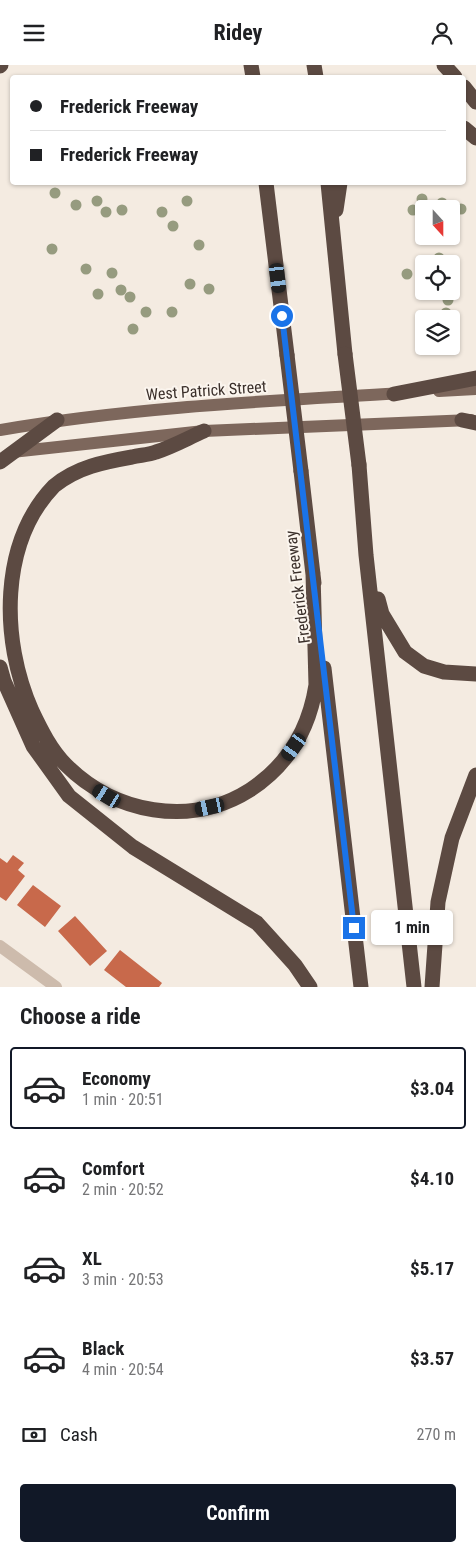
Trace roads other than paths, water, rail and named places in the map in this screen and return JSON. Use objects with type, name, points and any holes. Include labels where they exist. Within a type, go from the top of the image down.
[{"type":"highway","points":[[444,65],[453,75]]},
{"type":"highway","points":[[466,90],[476,102]]},
{"type":"highway","points":[[466,129],[476,138]]},
{"type":"highway","name":"Frederick Freeway","points":[[266,185],[361,987]]},
{"type":"highway","points":[[328,185],[345,354],[359,465],[366,555],[414,987]]},
{"type":"highway","points":[[334,234],[340,185]]},
{"type":"highway","points":[[394,394],[476,378]]},
{"type":"highway","points":[[0,462],[7,453],[57,420]]},
{"type":"highway","points":[[204,431],[155,452],[84,468],[70,475],[38,501],[26,517],[16,536],[8,559],[4,583],[4,611],[11,654],[35,718],[46,739],[65,764],[90,785],[121,802],[156,810],[178,812],[210,807],[225,802],[243,794],[271,774],[294,747],[306,723],[314,700],[316,685],[313,573]]},
{"type":"highway","points":[[366,555],[382,614],[406,652],[424,666],[444,672],[476,674]]},
{"type":"highway","points":[[0,667],[4,681],[33,747],[69,796],[133,847],[257,923],[295,965],[310,987]]},
{"type":"highway","points":[[432,987],[438,902],[452,838],[476,775]]},
{"type":"main road","name":"West Patrick Street","points":[[0,430],[57,420],[195,406],[476,389]]},
{"type":"main road","points":[[7,453],[204,431],[471,421]]},
{"type":"street","points":[[0,946],[56,987]]}]
